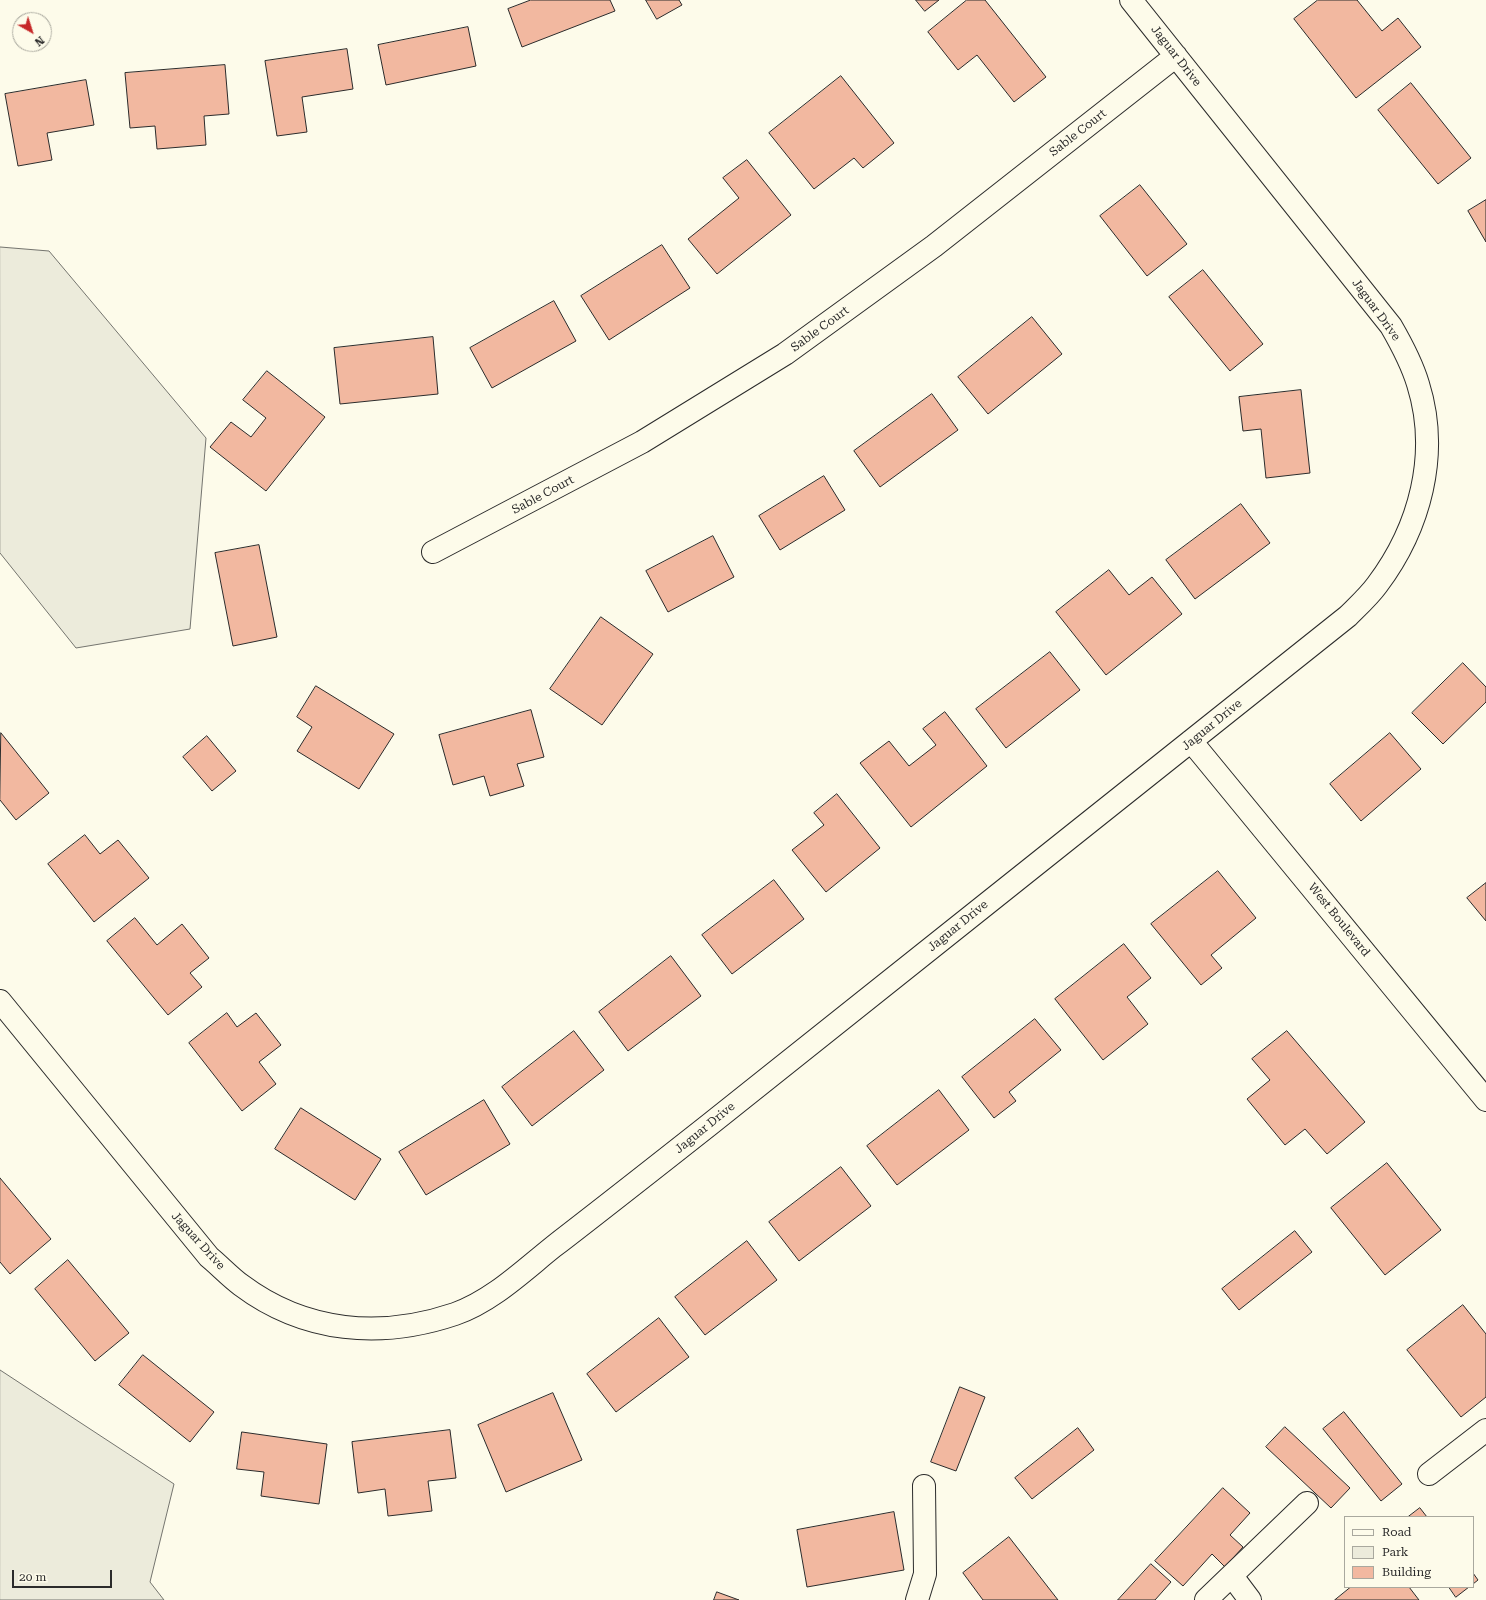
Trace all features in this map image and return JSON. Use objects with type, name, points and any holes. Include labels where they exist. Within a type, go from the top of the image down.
[{"type":"street","name":"Jaguar Drive","points":[[0,1001],[209,1257],[240,1285],[275,1307],[313,1322],[353,1329],[410,1327],[458,1313],[493,1294],[676,1151],[1348,616],[1376,587],[1396,558],[1414,521],[1423,487],[1427,441],[1425,412],[1418,384],[1406,352],[1391,326],[1131,0]]},
{"type":"street","name":"Sable Court","points":[[433,552],[642,442],[785,354],[934,246],[1176,56]]},
{"type":"street","name":"West Boulevard","points":[[1191,741],[1486,1100]]},
{"type":"street","points":[[1429,1474],[1486,1430]]},
{"type":"street","points":[[917,1600],[925,1574],[924,1486]]},
{"type":"street","points":[[1206,1600],[1307,1503]]},
{"type":"street","points":[[1232,1576],[1250,1600]]},
{"type":"green space","points":[[0,247],[49,251],[206,438],[190,629],[76,648],[0,553]]},
{"type":"green space","points":[[0,1370],[174,1484],[150,1582],[164,1600],[0,1600]]},
{"type":"building","points":[[531,0],[610,0],[615,11],[522,47],[508,9]]},
{"type":"building","points":[[646,0],[679,0],[682,5],[657,19]]},
{"type":"building","points":[[916,0],[939,0],[925,11]]},
{"type":"building","points":[[967,0],[985,0],[1046,77],[1014,102],[977,55],[958,70],[928,32]]},
{"type":"building","points":[[1318,0],[1357,0],[1382,31],[1398,18],[1421,47],[1356,98],[1294,19]]},
{"type":"building","points":[[468,27],[476,66],[386,85],[378,45]]},
{"type":"building","points":[[347,49],[353,89],[302,97],[307,132],[277,136],[265,61]]},
{"type":"building","points":[[225,65],[229,114],[204,116],[206,145],[157,149],[155,126],[130,128],[125,73]]},
{"type":"building","points":[[841,76],[894,143],[863,168],[854,158],[814,189],[769,133]]},
{"type":"building","points":[[86,80],[94,125],[47,133],[52,160],[18,166],[5,94]]},
{"type":"building","points":[[1411,83],[1471,158],[1438,184],[1378,110]]},
{"type":"building","points":[[747,160],[791,215],[717,274],[688,239],[739,198],[723,178]]},
{"type":"building","points":[[1140,185],[1187,244],[1147,276],[1100,216]]},
{"type":"building","points":[[1486,200],[1486,242],[1468,211]]},
{"type":"building","points":[[662,245],[690,288],[609,340],[581,296]]},
{"type":"building","points":[[1203,270],[1263,344],[1230,371],[1169,297]]},
{"type":"building","points":[[554,301],[576,341],[492,388],[470,348]]},
{"type":"building","points":[[1032,317],[1062,354],[988,414],[958,377]]},
{"type":"building","points":[[433,337],[438,394],[340,404],[334,348]]},
{"type":"building","points":[[267,371],[325,417],[266,491],[210,447],[231,422],[251,437],[266,418],[243,400]]},
{"type":"building","points":[[1301,390],[1310,473],[1266,478],[1261,429],[1243,431],[1239,397]]},
{"type":"building","points":[[932,394],[958,430],[880,487],[854,451]]},
{"type":"building","points":[[824,476],[845,510],[780,550],[759,516]]},
{"type":"building","points":[[1241,504],[1270,543],[1195,599],[1166,560]]},
{"type":"building","points":[[713,536],[734,577],[668,612],[646,571]]},
{"type":"building","points":[[259,545],[277,637],[233,646],[215,553]]},
{"type":"building","points":[[1109,570],[1129,595],[1152,577],[1182,614],[1106,675],[1056,612]]},
{"type":"building","points":[[601,617],[653,654],[602,725],[550,689]]},
{"type":"building","points":[[1050,652],[1080,690],[1006,748],[976,709]]},
{"type":"building","points":[[1463,663],[1486,687],[1486,702],[1443,744],[1412,713]]},
{"type":"building","points":[[316,686],[394,734],[359,789],[297,751],[312,727],[297,717]]},
{"type":"building","points":[[531,710],[544,757],[517,764],[524,786],[490,796],[484,776],[453,785],[439,735]]},
{"type":"building","points":[[945,712],[987,766],[911,827],[860,763],[889,741],[909,766],[936,745],[923,729]]},
{"type":"building","points":[[1,733],[49,793],[16,820],[0,800]]},
{"type":"building","points":[[1390,733],[1421,769],[1361,821],[1330,784]]},
{"type":"building","points":[[207,736],[236,771],[212,791],[183,757]]},
{"type":"building","points":[[837,794],[880,848],[826,892],[792,850],[824,825],[814,813]]},
{"type":"building","points":[[85,835],[100,854],[118,840],[149,878],[94,922],[48,864]]},
{"type":"building","points":[[1218,871],[1256,918],[1211,955],[1222,968],[1201,985],[1151,924]]},
{"type":"building","points":[[774,880],[804,919],[732,974],[702,935]]},
{"type":"building","points":[[1486,883],[1486,921],[1467,898]]},
{"type":"building","points":[[135,918],[157,945],[182,924],[209,958],[190,973],[202,987],[168,1015],[107,941]]},
{"type":"building","points":[[1124,944],[1151,978],[1127,997],[1148,1024],[1103,1060],[1055,999]]},
{"type":"building","points":[[671,956],[701,996],[628,1051],[599,1012]]},
{"type":"building","points":[[227,1013],[237,1027],[256,1013],[281,1045],[259,1062],[276,1084],[242,1111],[189,1043]]},
{"type":"building","points":[[1035,1019],[1061,1050],[1009,1092],[1016,1101],[994,1118],[962,1077]]},
{"type":"building","points":[[574,1031],[604,1070],[532,1126],[502,1087]]},
{"type":"building","points":[[1287,1031],[1365,1122],[1327,1154],[1305,1129],[1285,1145],[1247,1099],[1270,1080],[1252,1059]]},
{"type":"building","points":[[939,1090],[969,1130],[897,1185],[867,1146]]},
{"type":"building","points":[[484,1100],[510,1144],[426,1195],[399,1152]]},
{"type":"building","points":[[301,1108],[381,1159],[355,1200],[275,1149]]},
{"type":"building","points":[[1387,1163],[1441,1230],[1385,1275],[1331,1208]]},
{"type":"building","points":[[841,1167],[871,1206],[799,1261],[769,1222]]},
{"type":"building","points":[[0,1178],[51,1239],[10,1274],[0,1262]]},
{"type":"building","points":[[1295,1231],[1312,1252],[1239,1310],[1222,1289]]},
{"type":"building","points":[[747,1241],[777,1280],[705,1335],[675,1297]]},
{"type":"building","points":[[68,1260],[129,1333],[95,1361],[35,1289]]},
{"type":"building","points":[[1463,1305],[1486,1334],[1486,1397],[1461,1417],[1407,1350]]},
{"type":"building","points":[[659,1318],[689,1357],[616,1412],[587,1374]]},
{"type":"building","points":[[143,1355],[214,1412],[190,1442],[119,1385]]},
{"type":"building","points":[[960,1387],[985,1397],[956,1471],[931,1462]]},
{"type":"building","points":[[553,1393],[582,1460],[506,1492],[478,1425]]},
{"type":"building","points":[[1344,1412],[1402,1484],[1381,1501],[1323,1429]]},
{"type":"building","points":[[1285,1427],[1350,1488],[1331,1508],[1266,1447]]},
{"type":"building","points":[[1078,1428],[1094,1450],[1032,1499],[1015,1478]]},
{"type":"building","points":[[450,1430],[456,1478],[428,1481],[432,1511],[388,1516],[385,1489],[358,1493],[352,1442]]},
{"type":"building","points":[[242,1432],[327,1444],[319,1504],[261,1496],[264,1472],[237,1469]]},
{"type":"building","points":[[1223,1488],[1250,1513],[1230,1535],[1243,1547],[1225,1567],[1212,1554],[1183,1586],[1155,1561]]},
{"type":"building","points":[[1420,1508],[1426,1516],[1409,1516]]},
{"type":"building","points":[[894,1512],[904,1570],[807,1587],[797,1530]]},
{"type":"building","points":[[1009,1537],[1058,1600],[983,1600],[963,1573]]},
{"type":"building","points":[[1151,1564],[1171,1582],[1155,1600],[1118,1600]]},
{"type":"building","points":[[1474,1574],[1478,1580],[1474,1583]]},
{"type":"building","points":[[1350,1588],[1410,1588],[1419,1600],[1335,1600]]},
{"type":"building","points":[[1450,1588],[1468,1588],[1456,1597]]},
{"type":"building","points":[[717,1592],[739,1600],[714,1600]]}]
